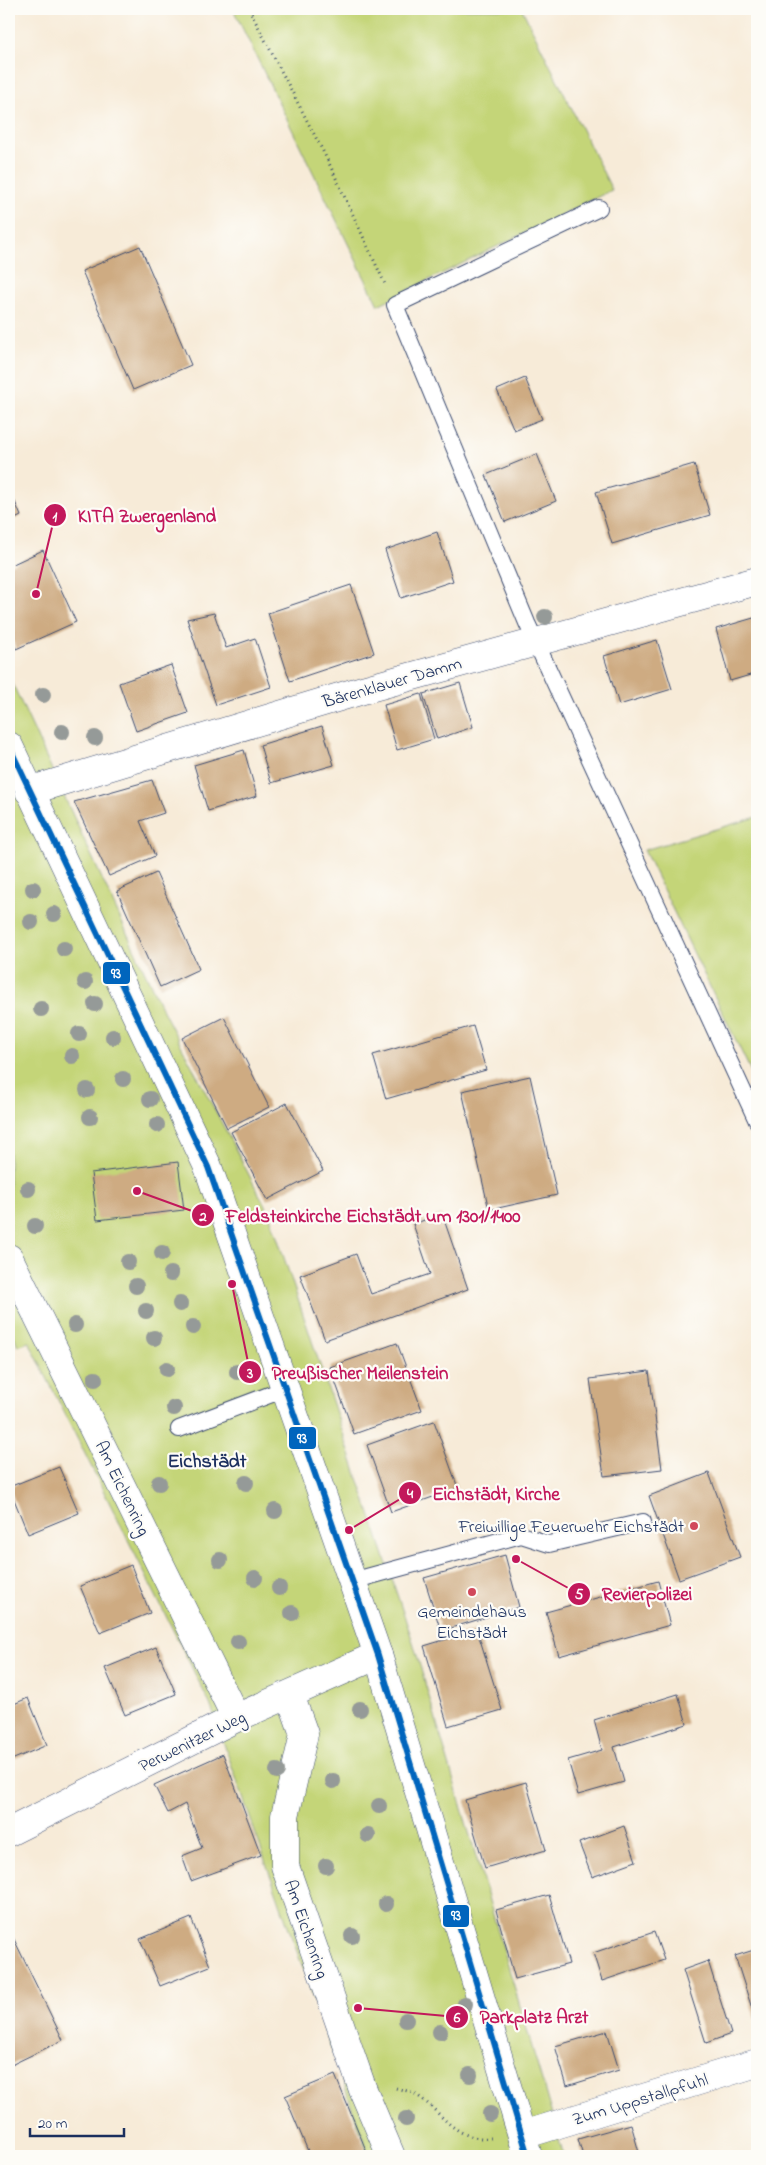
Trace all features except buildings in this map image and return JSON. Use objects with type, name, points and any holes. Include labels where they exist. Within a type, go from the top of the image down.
[{"type":"street","name":"Bärenklauer Damm","points":[[29,791],[366,689],[757,581]]},
{"type":"street","points":[[9,747],[208,1167],[378,1655],[526,2146]]},
{"type":"street","name":"Am Eichenring","points":[[9,1258],[236,1718]]},
{"type":"street","name":"Perwenitzer Weg","points":[[9,1832],[236,1718],[378,1655]]},
{"type":"street","name":"Am Eichenring","points":[[290,1695],[304,1734],[285,1816],[285,1866],[363,2090],[391,2156]]},
{"type":"street","name":"Zum Uppstallpfuhl","points":[[526,2146],[757,2063]]},
{"type":"lane","points":[[599,208],[395,304],[536,641],[757,1121]]},
{"type":"lane","points":[[179,1429],[285,1389]]},
{"type":"lane","points":[[352,1581],[521,1535],[549,1544],[643,1522]]},
{"type":"path","points":[[249,9],[328,161],[395,304]]},
{"type":"path","points":[[363,2090],[390,2087],[414,2093],[456,2130],[482,2139],[526,2146]]},
{"type":"green space","points":[[233,9],[522,9],[612,190],[378,305]]},
{"type":"green space","points":[[9,676],[160,1005],[269,1213],[413,1642],[564,2156],[369,2156],[210,1704],[29,1342],[18,1346],[9,1323]]},
{"type":"green space","points":[[757,817],[757,1084],[644,850]]},
{"type":"transit line","name":"93","points":[[9,746],[208,1167],[378,1655],[528,2156]]},
{"type":"place","name":"KITA Zwergenland","points":[[36,594]]},
{"type":"place","name":"Feldsteinkirche Eichstädt um 1301/1400","points":[[137,1191]]},
{"type":"place","name":"Preußischer Meilenstein","points":[[232,1284]]},
{"type":"place","name":"Freiwillige Feuerwehr Eichstädt","points":[[694,1526]]},
{"type":"place","name":"Eichstädt, Kirche","points":[[349,1530]]},
{"type":"place","name":"Revierpolizei","points":[[516,1559]]},
{"type":"place","name":"Gemeindehaus Eichstädt","points":[[472,1592]]},
{"type":"place","name":"Parkplatz Arzt","points":[[358,2008]]},
{"type":"district","name":"Eichstädt","points":[[207,1460]]}]
